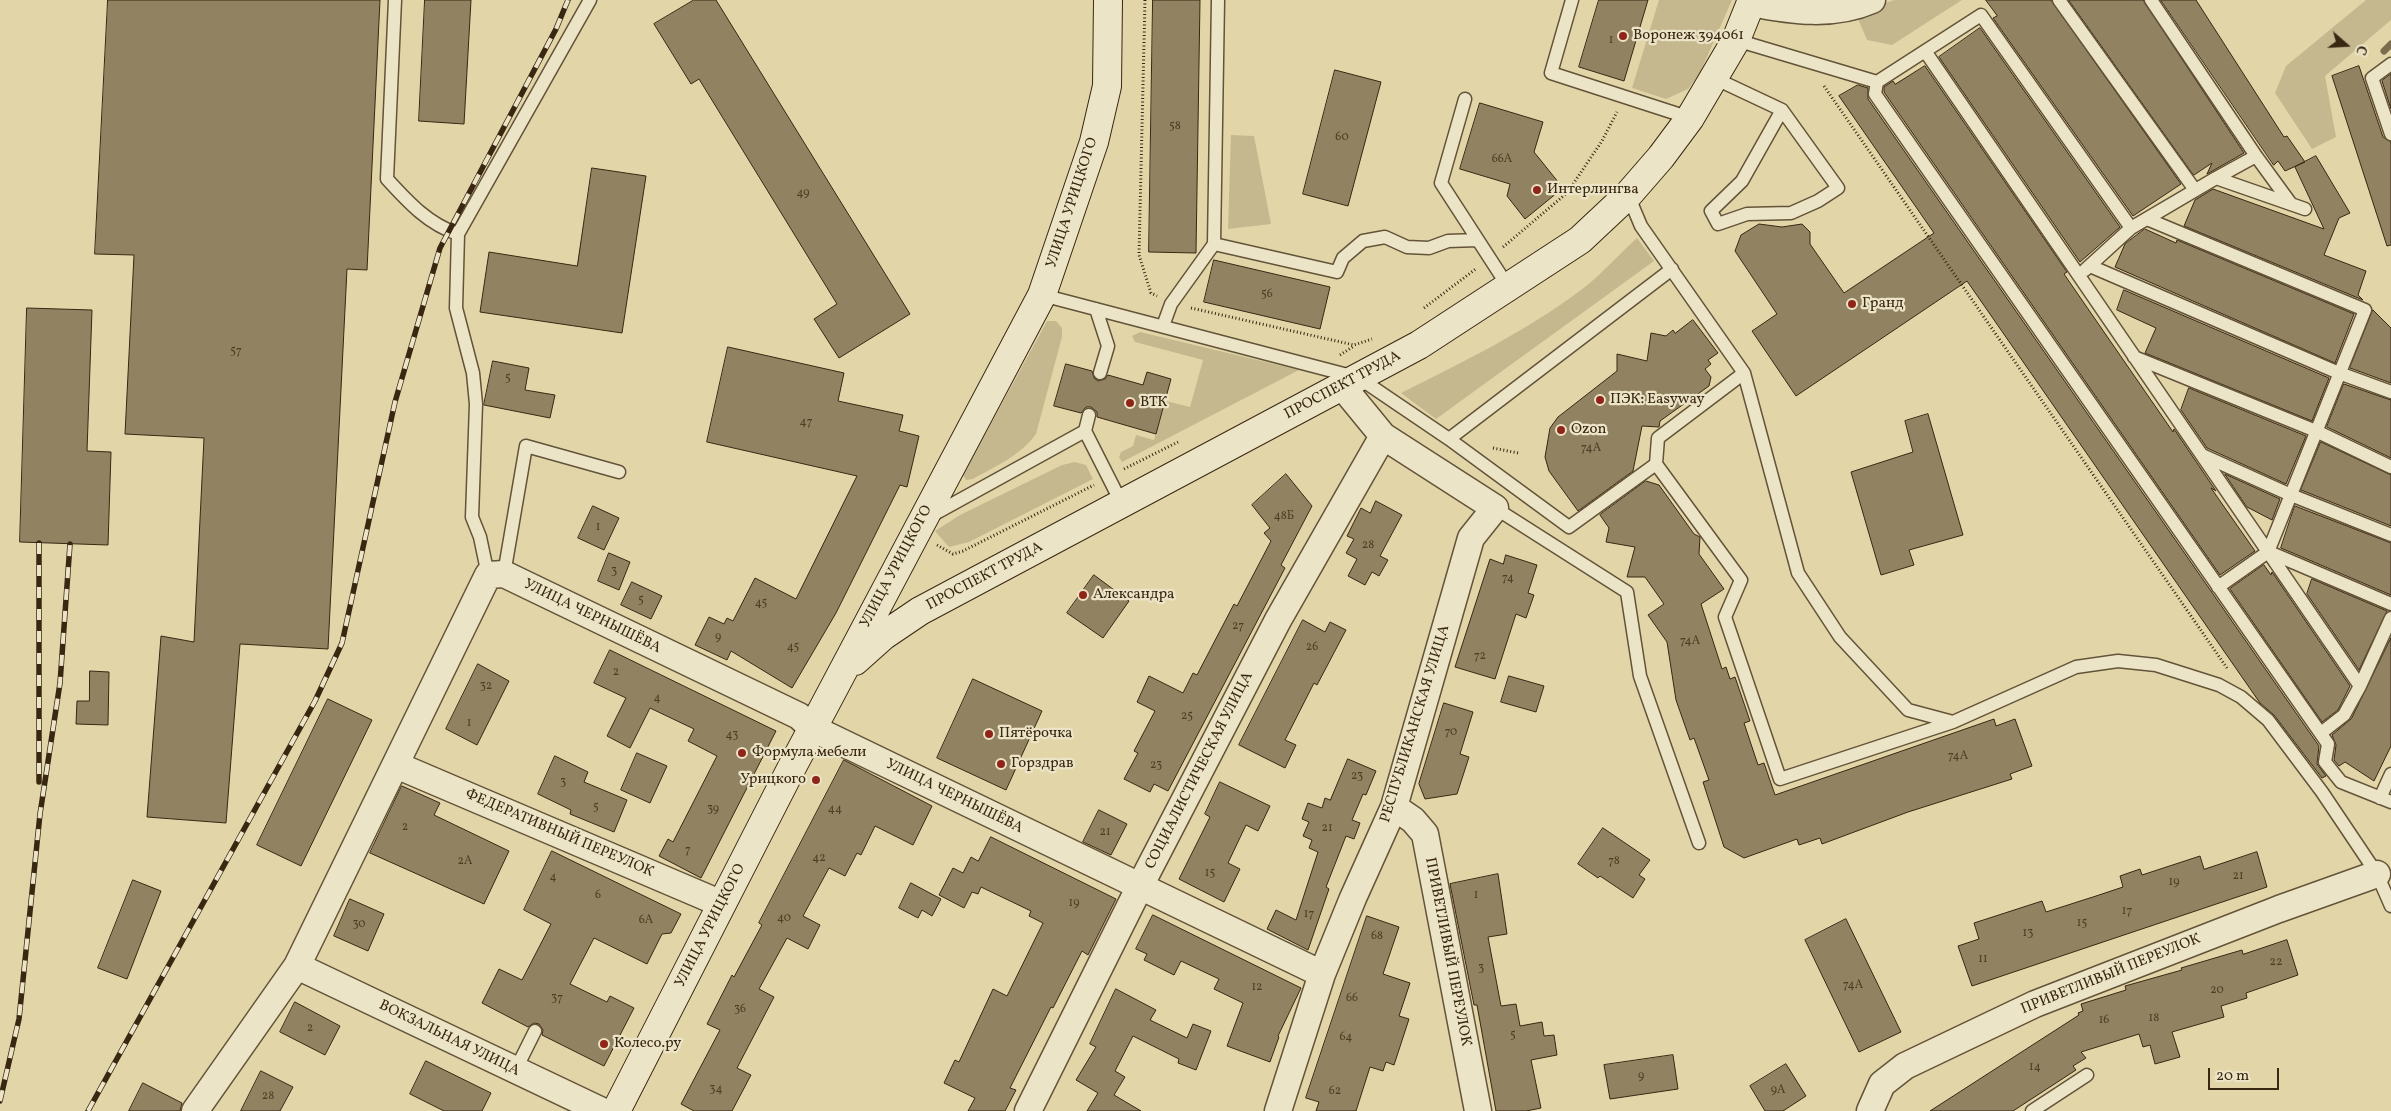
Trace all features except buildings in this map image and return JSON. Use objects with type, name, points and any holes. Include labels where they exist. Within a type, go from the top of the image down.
[{"type":"main road","name":"УЛИЦА УРИЦКОГО","points":[[616,1111],[812,728],[842,672],[926,531],[1042,295],[1094,142],[1107,86],[1108,0]]},
{"type":"main road","name":"ПРОСПЕКТ ТРУДА","points":[[842,672],[883,636],[920,611],[1419,345],[1580,240],[1628,195],[1661,157],[1690,118],[1736,40],[1752,2]]},
{"type":"street","points":[[1752,2],[1815,13],[1858,6],[1872,0]]},
{"type":"street","points":[[1350,382],[1382,436],[1494,508]]},
{"type":"street","name":"СОЦИАЛИСТИЧЕСКАЯ УЛИЦА","points":[[1028,1111],[1278,620],[1382,436]]},
{"type":"street","name":"РЕСПУБЛИКАНСКАЯ УЛИЦА","points":[[1278,1111],[1322,974],[1353,898],[1394,808],[1471,538],[1494,508]]},
{"type":"street","points":[[195,1111],[297,966],[396,765],[492,578]]},
{"type":"street","name":"УЛИЦА ЧЕРНЫШЁВА","points":[[492,578],[799,716],[812,728],[1140,888],[1322,974]]},
{"type":"street","name":"ФЕДЕРАТИВНЫЙ ПЕРЕУЛОК","points":[[396,765],[722,904]]},
{"type":"street","name":"ПРИВЕТЛИВЫЙ ПЕРЕУЛОК","points":[[1394,808],[1413,820],[1425,834],[1478,1111]]},
{"type":"street","name":"ПРИВЕТЛИВЫЙ ПЕРЕУЛОК","points":[[1870,1111],[1882,1084],[1905,1066],[2035,1004],[2279,909],[2377,874]]},
{"type":"street","name":"ВОКЗАЛЬНАЯ УЛИЦА","points":[[297,966],[602,1111]]},
{"type":"lane","points":[[395,0],[387,178],[415,210],[449,231],[458,234]]},
{"type":"lane","points":[[492,578],[472,517],[476,404],[473,373],[456,308],[458,234],[590,0]]},
{"type":"lane","points":[[1163,326],[1171,304],[1214,244],[1218,0]]},
{"type":"lane","points":[[1572,0],[1550,73],[1690,118]]},
{"type":"lane","points":[[2059,0],[2195,190]]},
{"type":"lane","points":[[2151,0],[2256,156],[2291,204]]},
{"type":"lane","points":[[1736,40],[1876,82],[1981,15],[2131,228]]},
{"type":"lane","points":[[1925,51],[2360,686]]},
{"type":"lane","points":[[2391,64],[2372,78],[2391,134]]},
{"type":"lane","points":[[1714,78],[1782,110],[1838,188],[1818,201],[1791,213],[1747,214],[1718,224],[1711,212],[1742,180],[1782,110]]},
{"type":"lane","points":[[1876,82],[1875,94],[2321,733],[2328,744],[2325,762],[2341,782],[2385,800],[2391,774]]},
{"type":"lane","points":[[1465,99],[1441,183],[1509,288]]},
{"type":"lane","points":[[2079,276],[2131,228],[2256,156]]},
{"type":"lane","points":[[2216,178],[2305,209]]},
{"type":"lane","points":[[1628,195],[1641,226],[1744,373],[1798,573],[1840,637],[1908,710],[1953,722]]},
{"type":"lane","points":[[2147,219],[2365,310],[2268,552],[2218,587]]},
{"type":"lane","points":[[1214,244],[1337,272],[1343,258],[1363,241],[1385,237],[1407,247],[1429,248],[1448,241],[1477,240]]},
{"type":"lane","points":[[2090,266],[2339,373],[2391,392]]},
{"type":"lane","points":[[1449,439],[1672,269]]},
{"type":"lane","points":[[1042,295],[1322,367],[1449,439],[1569,527],[1656,464]]},
{"type":"lane","points":[[1096,309],[1108,346],[1100,373]]},
{"type":"lane","points":[[2134,357],[2316,431],[2391,467]]},
{"type":"lane","points":[[1744,373],[1658,438],[1656,464],[1741,580],[1725,618],[1780,779],[1953,722],[2076,667],[2118,661],[2156,665],[2219,685],[2241,697],[2268,720],[2322,792],[2377,874],[2391,906]]},
{"type":"lane","points":[[926,531],[1084,431],[1089,415]]},
{"type":"lane","points":[[1084,431],[1122,504]]},
{"type":"lane","points":[[492,578],[526,446],[619,472]]},
{"type":"lane","points":[[2202,456],[2291,495],[2391,535]]},
{"type":"lane","points":[[1494,508],[1627,592],[1640,676],[1699,843]]},
{"type":"lane","points":[[2268,552],[2391,604]]},
{"type":"lane","points":[[2321,733],[2344,715],[2360,686],[2391,618]]},
{"type":"lane","points":[[515,1071],[535,1031]]},
{"type":"lane","points":[[2032,1111],[2087,1075]]},
{"type":"path","points":[[1144,0],[1139,255],[1151,293],[1171,304],[1354,346]]},
{"type":"path","points":[[1822,83],[2229,671]]},
{"type":"path","points":[[1422,310],[1489,259],[1567,192],[1602,141],[1624,97]]},
{"type":"path","points":[[1322,367],[1354,346],[1379,336]]},
{"type":"path","points":[[926,531],[948,553],[953,554],[1187,437]]},
{"type":"path","points":[[1493,448],[1518,453]]},
{"type":"shaded area","points":[[1659,0],[1732,0],[1700,73],[1688,89],[1666,99],[1632,88]]},
{"type":"shaded area","points":[[1894,0],[1962,0],[1892,45],[1867,40],[1856,14]]},
{"type":"shaded area","points":[[2366,0],[2391,0],[2391,20],[2325,76],[2336,137],[2312,149],[2275,93],[2286,66]]},
{"type":"shaded area","points":[[1231,135],[1254,136],[1271,224],[1228,229]]},
{"type":"shaded area","points":[[1637,238],[1654,261],[1436,419],[1401,393],[1493,346],[1560,305],[1588,284]]},
{"type":"shaded area","points":[[1047,321],[1056,321],[1062,328],[1062,337],[1036,434],[1030,442],[1007,460],[973,479],[966,480],[963,475]]},
{"type":"shaded area","points":[[1140,332],[1299,370],[1122,462],[1119,457],[1121,452],[1133,446],[1136,435],[1154,440],[1166,401],[1190,407],[1203,360],[1135,342],[1132,336]]},
{"type":"shaded area","points":[[1075,462],[1086,465],[1093,479],[969,542],[949,547],[935,531],[960,515],[1062,465]]},
{"type":"waterway","points":[[2384,51],[2391,44]]},
{"type":"railway","points":[[88,1111],[315,701],[342,643],[395,402],[440,248],[556,29],[568,0]]},
{"type":"railway","points":[[39,543],[39,782]]},
{"type":"railway","points":[[0,1101],[19,1019],[40,814],[60,683],[70,544]]},
{"type":"place","name":"Воронеж 394061","points":[[1623,36]]},
{"type":"place","name":"Интерлингва","points":[[1537,190]]},
{"type":"place","name":"Гранд","points":[[1852,304]]},
{"type":"place","name":"ПЭК: Easyway","points":[[1600,400]]},
{"type":"place","name":"ВТК","points":[[1130,403]]},
{"type":"place","name":"Ozon","points":[[1561,430]]},
{"type":"place","name":"Александра","points":[[1083,595]]},
{"type":"place","name":"Пятёрочка","points":[[989,734]]},
{"type":"place","name":"Формула мебели","points":[[742,753]]},
{"type":"place","name":"Горздрав","points":[[1001,764]]},
{"type":"place","name":"Урицкого","points":[[816,780]]},
{"type":"place","name":"Колесо.ру","points":[[604,1044]]}]
